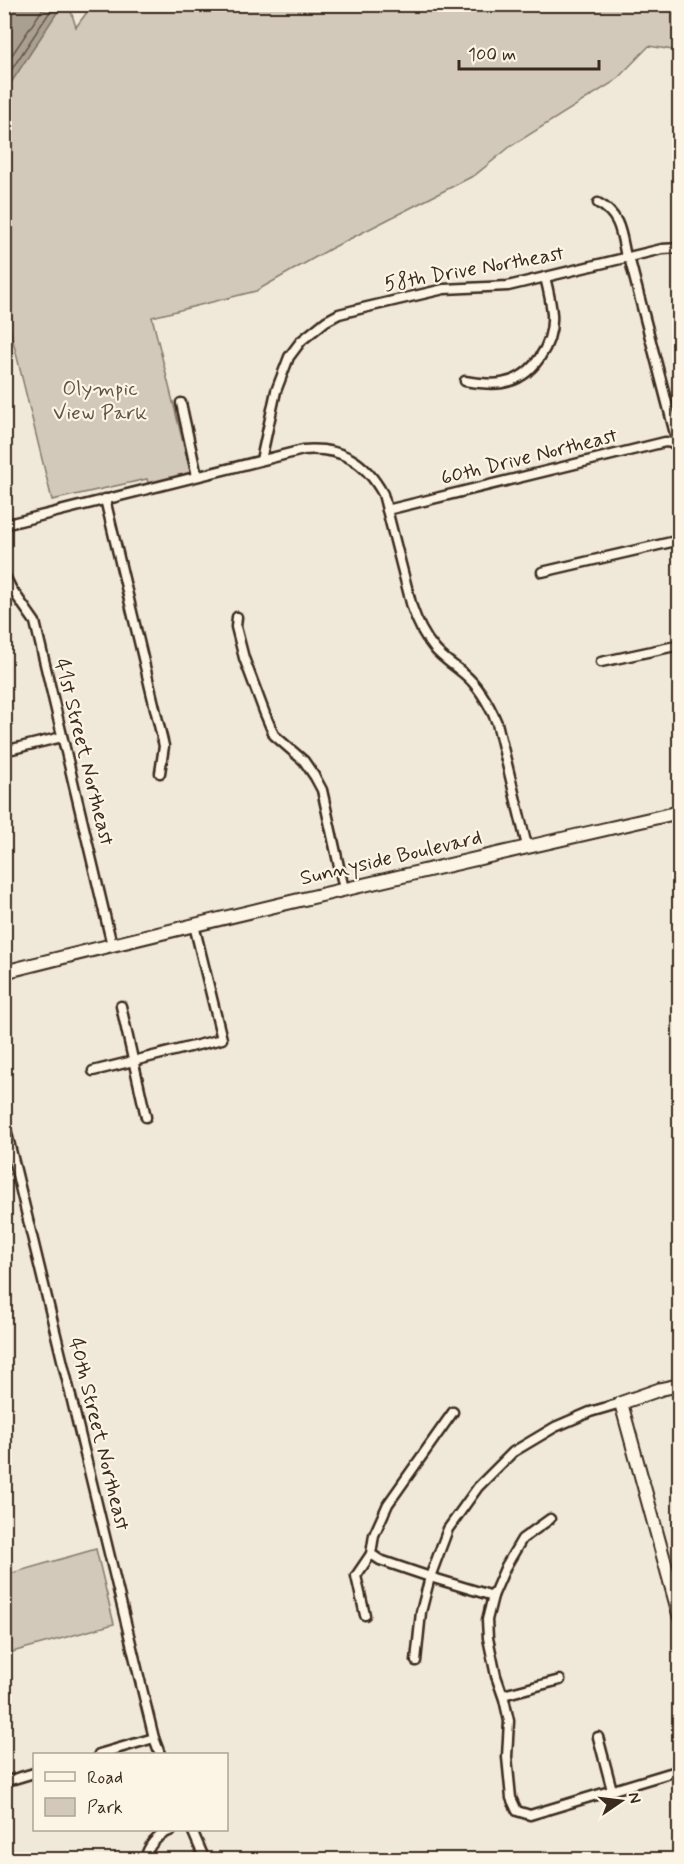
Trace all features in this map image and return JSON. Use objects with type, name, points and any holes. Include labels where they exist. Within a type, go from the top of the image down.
[{"type":"street","points":[[598,203],[607,208],[615,217],[628,257],[679,447]]},
{"type":"street","name":"58th Drive Northeast","points":[[261,460],[276,391],[289,357],[301,340],[326,321],[349,312],[444,289],[507,286],[662,249],[680,248]]},
{"type":"street","points":[[465,381],[492,383],[512,380],[526,372],[538,360],[546,348],[551,330],[552,314],[545,277]]},
{"type":"street","points":[[181,403],[197,476]]},
{"type":"street","name":"60th Drive Northeast","points":[[387,510],[665,442],[679,447]]},
{"type":"street","points":[[4,525],[303,450],[318,449],[346,456],[359,463],[375,480],[383,494],[418,623],[435,650],[465,674],[481,692],[490,707],[497,723],[527,846]]},
{"type":"street","points":[[105,499],[164,746],[160,773]]},
{"type":"street","points":[[542,572],[680,540]]},
{"type":"street","name":"41st Street Northeast","points":[[5,575],[11,588],[35,622],[112,945]]},
{"type":"street","points":[[237,617],[236,627],[244,658],[274,735],[304,761],[322,790],[344,889]]},
{"type":"street","points":[[601,662],[680,645]]},
{"type":"street","points":[[4,751],[62,736]]},
{"type":"street","name":"Sunnyside Boulevard","points":[[4,972],[344,889],[680,812]]},
{"type":"street","points":[[93,1071],[222,1039],[194,925]]},
{"type":"street","points":[[121,1006],[146,1117]]},
{"type":"street","name":"40th Street Northeast","points":[[4,1121],[159,1753]]},
{"type":"street","points":[[416,1661],[421,1612],[430,1577],[448,1529],[478,1487],[513,1452],[555,1427],[590,1412],[680,1385]]},
{"type":"street","points":[[621,1403],[680,1618]]},
{"type":"street","points":[[365,1615],[356,1576],[371,1554],[374,1535],[388,1504],[453,1412]]},
{"type":"street","points":[[550,1519],[522,1539],[506,1566],[493,1596],[488,1620],[488,1638],[509,1721],[507,1757],[511,1798],[517,1811],[530,1815],[680,1770]]},
{"type":"street","points":[[371,1554],[380,1560],[493,1596]]},
{"type":"street","points":[[503,1695],[560,1680]]},
{"type":"street","points":[[598,1737],[612,1790]]},
{"type":"street","points":[[105,1753],[154,1738]]},
{"type":"street","points":[[4,1782],[33,1773]]},
{"type":"street","points":[[145,1860],[146,1852],[153,1841],[170,1831]]},
{"type":"street","points":[[192,1831],[205,1860]]},
{"type":"green space","name":"Olympic View Park","points":[[93,4],[679,5],[679,51],[649,46],[615,81],[511,146],[475,175],[330,249],[256,291],[152,317],[192,479],[150,490],[147,479],[52,500],[5,308],[4,88],[60,5],[69,5],[76,27]]},
{"type":"green space","points":[[96,1549],[114,1624],[5,1654],[5,1575]]},
{"type":"water","points":[[4,5],[62,5],[5,92]]}]
